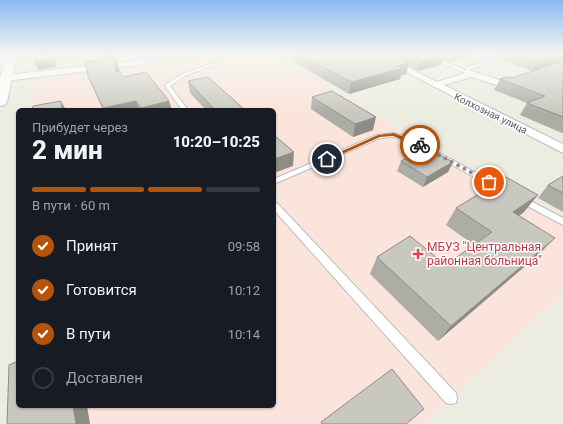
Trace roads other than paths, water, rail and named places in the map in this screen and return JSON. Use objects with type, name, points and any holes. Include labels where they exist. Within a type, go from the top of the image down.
[{"type":"main road","points":[[0,102],[6,75]]},
{"type":"street","points":[[6,78],[34,75]]},
{"type":"street","name":"Колхозная улица","points":[[416,75],[563,149]]},
{"type":"street","points":[[436,85],[468,75]]},
{"type":"street","points":[[474,75],[506,85],[528,78]]},
{"type":"lane","points":[[183,75],[175,78],[167,86],[184,108]]},
{"type":"lane","points":[[276,181],[379,136],[394,134],[413,141],[563,222]]},
{"type":"lane","points":[[276,207],[451,398]]},
{"type":"place","name":"МБУЗ \"Центральная районная больница\"","points":[[418,254]]}]
